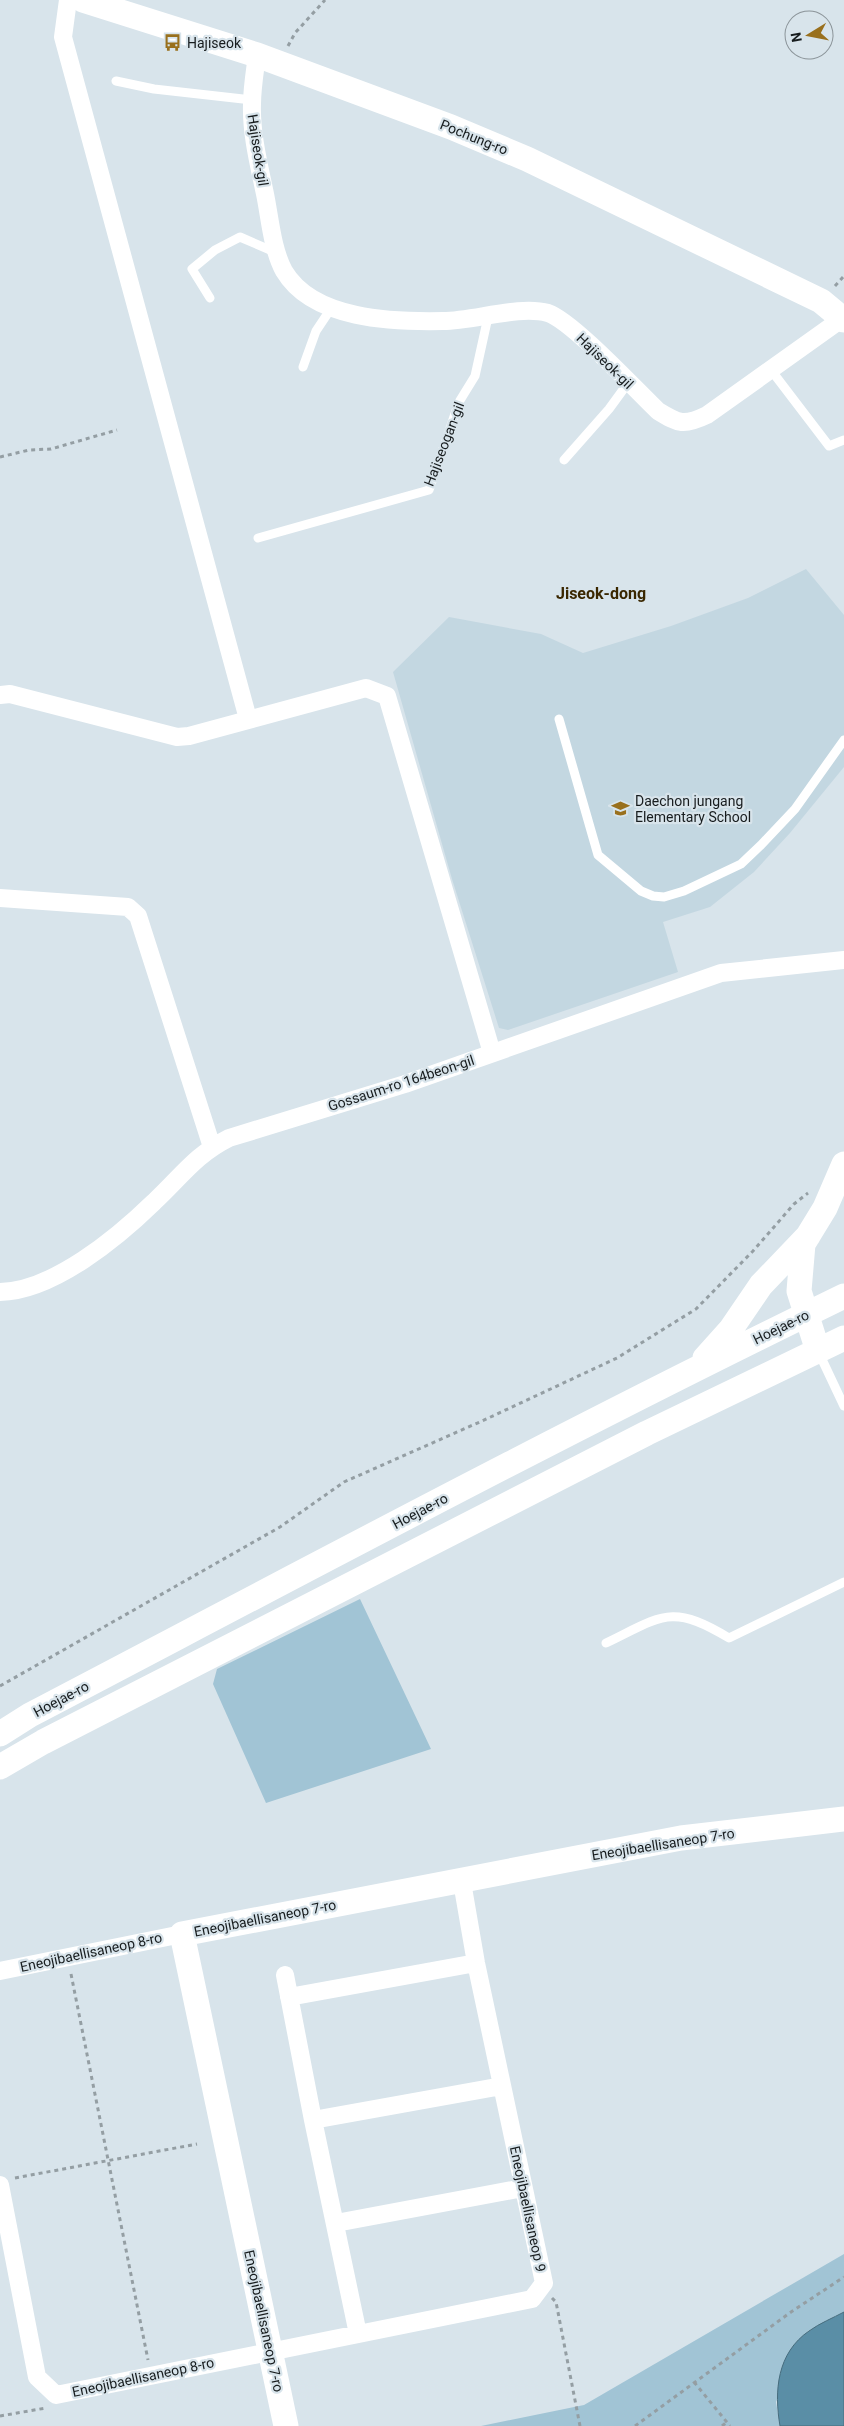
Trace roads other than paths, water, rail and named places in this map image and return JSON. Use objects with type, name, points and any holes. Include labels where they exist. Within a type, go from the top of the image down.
[{"type":"main road","name":"Pochung-ro","points":[[83,0],[268,60],[527,158],[821,300],[843,319]]},
{"type":"main road","points":[[818,1351],[799,1291],[803,1244],[844,1164]]},
{"type":"main road","points":[[696,1368],[731,1329],[762,1285],[808,1236]]},
{"type":"main road","name":"Hoejae-ro","points":[[0,1734],[65,1696],[696,1368],[844,1296]]},
{"type":"main road","points":[[0,1767],[43,1742],[638,1438],[844,1338]]},
{"type":"main road","name":"Eneojibaellisaneop 7-ro","points":[[286,2426],[182,1934],[462,1882],[681,1838],[844,1819]]},
{"type":"street","points":[[68,0],[63,37],[248,719]]},
{"type":"street","name":"Hajiseok-gil","points":[[268,60],[252,100],[256,147],[277,253],[284,271],[294,283],[308,295],[332,307],[367,317],[409,322],[462,321],[514,313],[549,314],[570,327],[658,411],[674,421],[685,424],[707,415],[843,319]]},
{"type":"street","points":[[0,695],[10,694],[177,737],[189,736],[366,688],[387,696],[492,1053]]},
{"type":"street","points":[[0,898],[128,907],[138,916],[206,1134],[212,1147]]},
{"type":"street","name":"Gossaum-ro 164beon-gil","points":[[0,1292],[13,1292],[50,1280],[82,1261],[154,1203],[202,1153],[251,1130],[405,1084],[721,973],[844,960]]},
{"type":"street","name":"Eneojibaellisaneop 9","points":[[270,2350],[532,2299],[544,2283],[476,1963],[462,1882]]},
{"type":"street","name":"Eneojibaellisaneop 8-ro","points":[[0,1971],[182,1934]]},
{"type":"street","points":[[290,1997],[476,1963]]},
{"type":"street","points":[[285,1974],[313,2120],[358,2334]]},
{"type":"street","points":[[313,2120],[502,2086]]},
{"type":"street","name":"Eneojibaellisaneop 8-ro","points":[[4,2182],[37,2377],[56,2394],[270,2350]]},
{"type":"street","points":[[336,2223],[523,2188]]},
{"type":"lane","points":[[116,81],[154,89],[252,100]]},
{"type":"lane","points":[[210,298],[192,269],[215,250],[240,237],[277,253]]},
{"type":"lane","points":[[303,366],[316,331],[332,307]]},
{"type":"lane","name":"Hajiseogan-gil","points":[[258,538],[429,490],[459,402],[475,376],[488,317]]},
{"type":"lane","points":[[771,370],[830,446],[844,440]]},
{"type":"lane","points":[[564,460],[609,409],[628,383]]},
{"type":"lane","points":[[559,718],[598,855],[641,891],[653,896],[664,897],[684,891],[741,864],[794,809],[844,740]]},
{"type":"lane","points":[[818,1351],[844,1406]]},
{"type":"lane","points":[[606,1643],[666,1617],[688,1617],[706,1624],[729,1638],[844,1582]]},
{"type":"place","name":"Hajiseok","points":[[173,43]]},
{"type":"place","name":"Daechon jungang Elementary School","points":[[621,809]]},
{"type":"district","name":"Jiseok-dong","points":[[601,593]]}]
